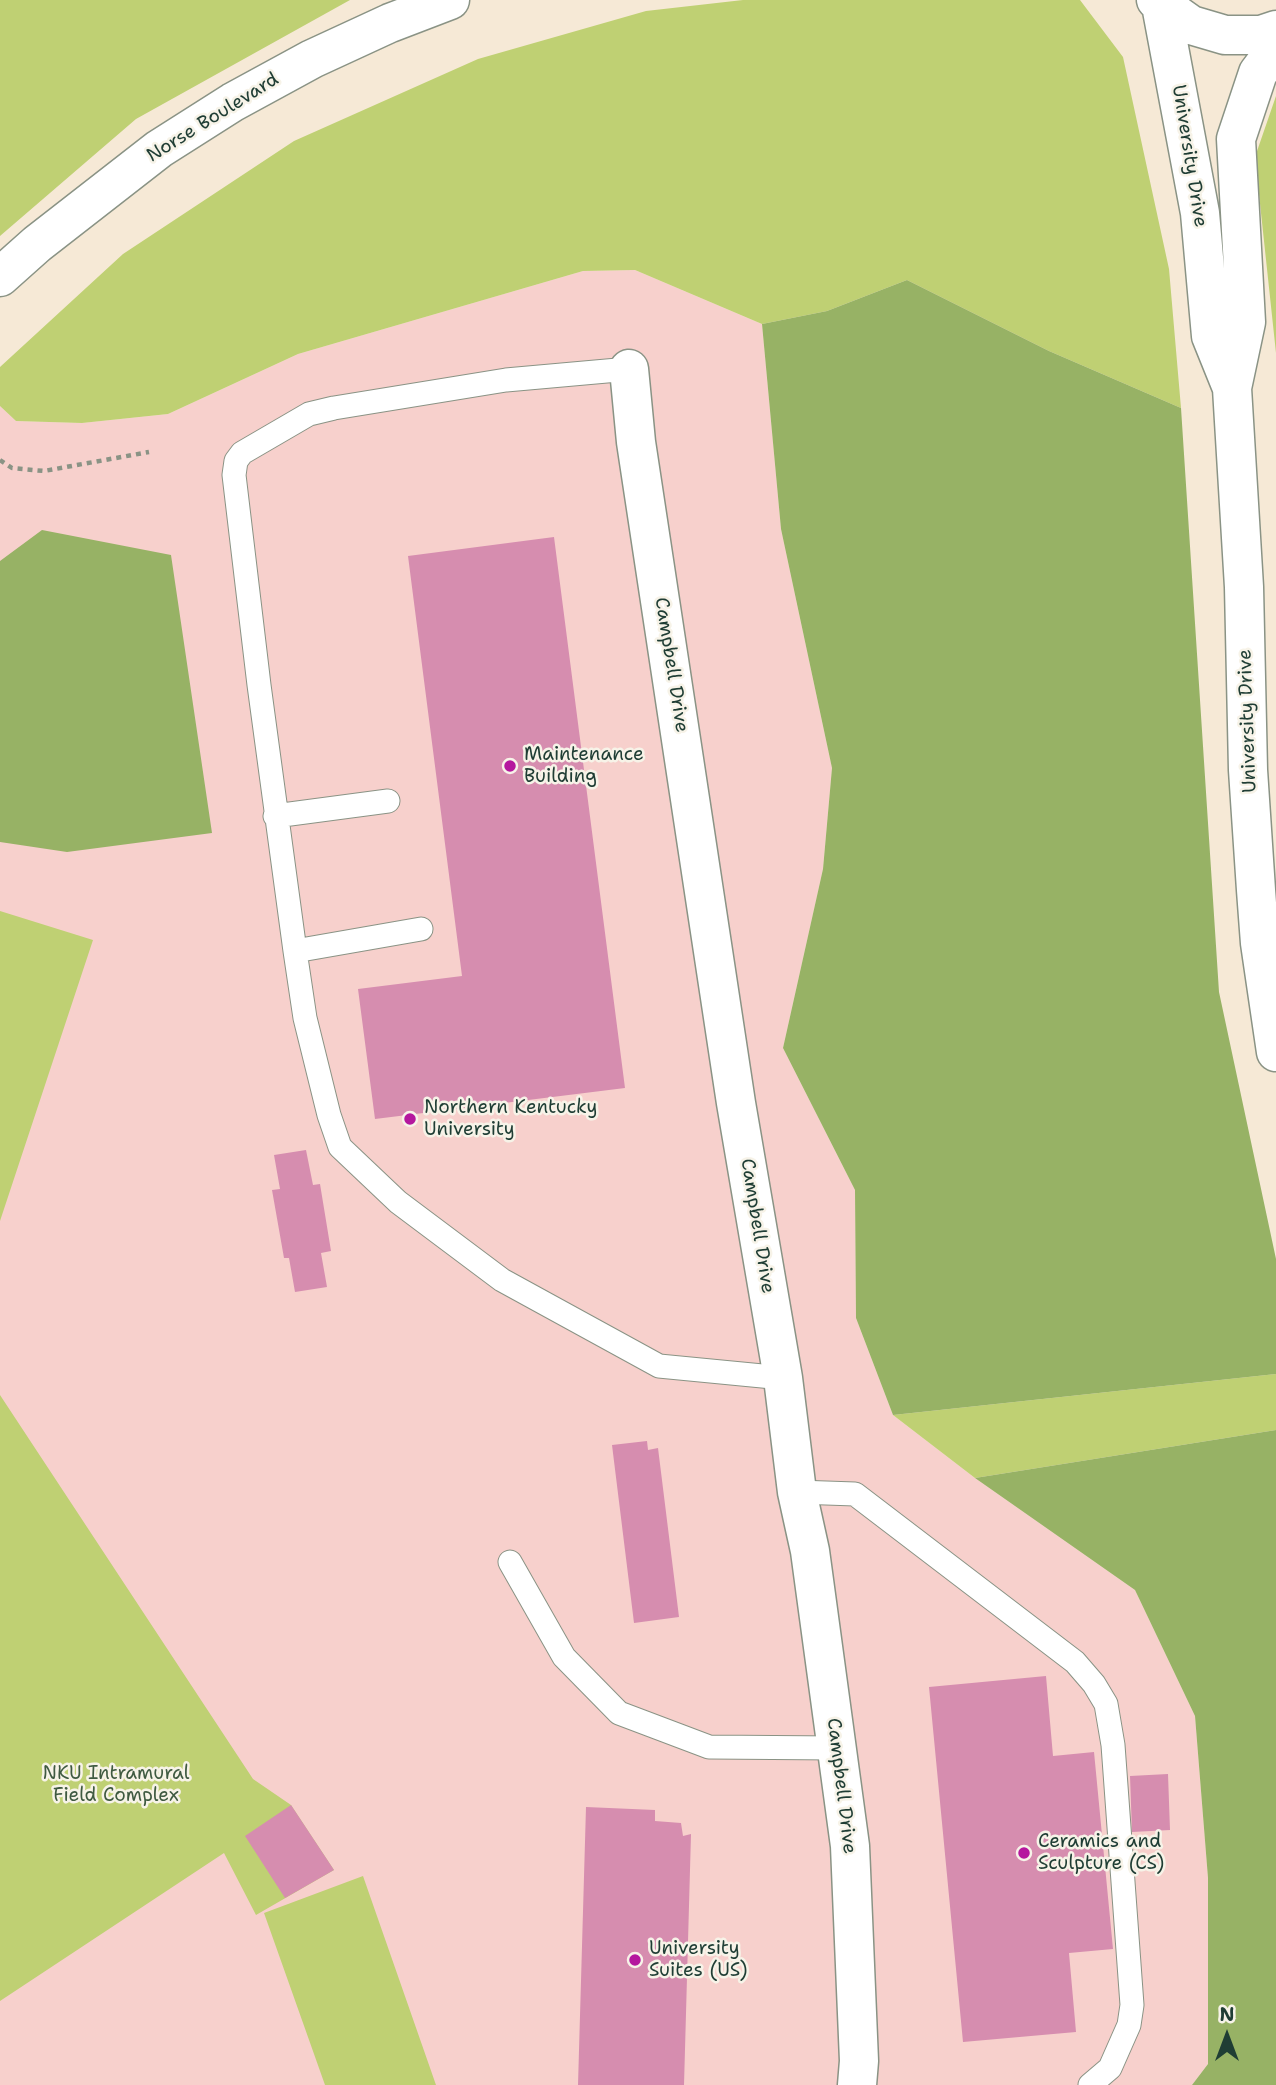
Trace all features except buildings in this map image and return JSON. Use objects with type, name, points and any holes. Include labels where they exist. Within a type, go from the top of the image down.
[{"type":"street","name":"Norse Boulevard","points":[[0,277],[37,244],[159,149],[233,102],[312,59],[390,23],[450,0]]},
{"type":"street","points":[[1159,3],[1191,25],[1225,35],[1261,35],[1276,30]]},
{"type":"street","name":"University Drive","points":[[1159,3],[1200,213],[1211,336],[1231,388]]},
{"type":"street","name":"University Drive","points":[[1276,49],[1258,73],[1236,139],[1246,322],[1231,388],[1244,587],[1248,770],[1254,864],[1260,943],[1276,1052]]},
{"type":"street","name":"Campbell Drive","points":[[629,369],[636,442],[736,1103],[783,1378],[797,1492],[810,1550],[837,1748],[850,1846],[859,2061],[857,2085]]},
{"type":"lane","points":[[629,369],[506,380],[334,408],[310,414],[242,453],[236,461],[234,475],[275,816],[305,1018],[329,1115],[340,1147],[398,1202],[502,1280],[659,1366],[783,1378]]},
{"type":"lane","points":[[275,816],[388,801]]},
{"type":"lane","points":[[295,951],[421,929]]},
{"type":"lane","points":[[797,1492],[855,1494],[1075,1662],[1094,1684],[1105,1704],[1113,1745],[1132,2005],[1129,2025],[1110,2068],[1090,2085]]},
{"type":"lane","points":[[510,1562],[564,1657],[619,1713],[709,1747],[837,1748]]},
{"type":"path","points":[[0,460],[12,468],[44,471],[149,452]]},
{"type":"shaded area","name":"Northern Kentucky University","points":[[635,270],[762,324],[781,529],[832,768],[823,869],[783,1048],[855,1190],[856,1318],[893,1415],[975,1478],[1135,1590],[1195,1716],[1208,1878],[1208,2064],[1192,2085],[0,2085],[0,406],[16,421],[82,423],[168,414],[298,354],[583,271]]},
{"type":"green space","points":[[0,0],[350,0],[136,119],[0,236]]},
{"type":"green space","points":[[743,0],[1080,0],[1123,57],[1169,269],[1181,408],[1049,351],[907,280],[827,311],[762,324],[635,270],[583,271],[298,354],[168,414],[82,423],[16,421],[0,406],[0,367],[123,254],[294,141],[478,59],[646,11]]},
{"type":"green space","points":[[1276,96],[1276,353],[1255,157]]},
{"type":"green space","points":[[907,280],[1049,351],[1181,408],[1219,992],[1276,1259],[1276,1374],[893,1415],[856,1318],[855,1190],[783,1048],[823,869],[832,768],[781,529],[762,324],[827,311]]},
{"type":"green space","points":[[42,530],[171,555],[212,833],[67,852],[0,842],[0,561]]},
{"type":"green space","points":[[0,911],[93,940],[0,1221]]},
{"type":"green space","points":[[1276,1374],[1276,1430],[975,1478],[893,1415]]},
{"type":"green space","name":"NKU Intramural Field Complex","points":[[0,1395],[253,1779],[291,1805],[334,1870],[256,1915],[224,1853],[0,2001]]},
{"type":"green space","points":[[1276,1430],[1276,2085],[1192,2085],[1208,2064],[1208,1878],[1195,1716],[1135,1590],[975,1478]]},
{"type":"green space","points":[[363,1876],[436,2085],[325,2085],[264,1913]]},
{"type":"place","name":"Maintenance Building","points":[[510,766]]},
{"type":"place","name":"Northern Kentucky University","points":[[410,1119]]},
{"type":"place","name":"Ceramics and Sculpture (CS)","points":[[1024,1853]]},
{"type":"place","name":"University Suites (US)","points":[[635,1960]]}]
